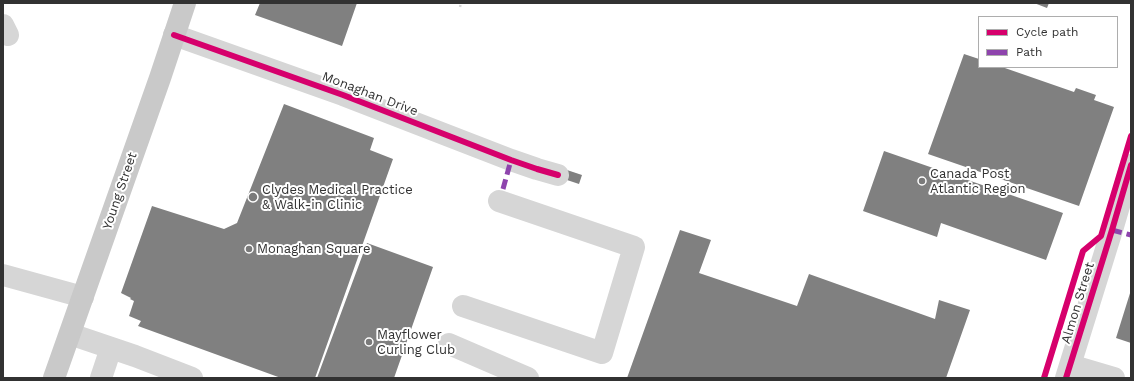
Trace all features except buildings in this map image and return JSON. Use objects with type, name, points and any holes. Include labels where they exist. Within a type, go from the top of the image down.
[{"type":"main road","name":"Young Street","points":[[54,378],[185,3]]},
{"type":"street","name":"Monaghan Drive","points":[[174,35],[343,95],[511,160],[558,175]]},
{"type":"street","name":"Almon Street","points":[[1068,372],[1122,233],[1131,165]]},
{"type":"street","points":[[463,306],[602,353],[634,247],[499,200]]},
{"type":"street","points":[[3,275],[83,298]]},
{"type":"street","points":[[70,334],[135,356],[192,378]]},
{"type":"street","points":[[449,344],[528,378]]},
{"type":"street","points":[[101,378],[111,348]]},
{"type":"street","points":[[1068,372],[1114,378]]},
{"type":"path","points":[[460,7],[461,3]]},
{"type":"marked path","points":[[503,189],[511,160]]},
{"type":"marked path","points":[[1112,230],[1131,235]]},
{"type":"cycle path","points":[[174,35],[343,95],[511,160],[558,175]]},
{"type":"cycle path","points":[[1044,378],[1083,251],[1101,236],[1131,136]]},
{"type":"cycle path","points":[[1066,378],[1131,165]]},
{"type":"place","name":"Canada Post Atlantic Region","points":[[922,181]]},
{"type":"place","name":"Clydes Medical Practice & Walk-in Clinic","points":[[253,197]]},
{"type":"place","name":"Monaghan Square","points":[[249,249]]},
{"type":"place","name":"Mayflower Curling Club","points":[[369,342]]}]
